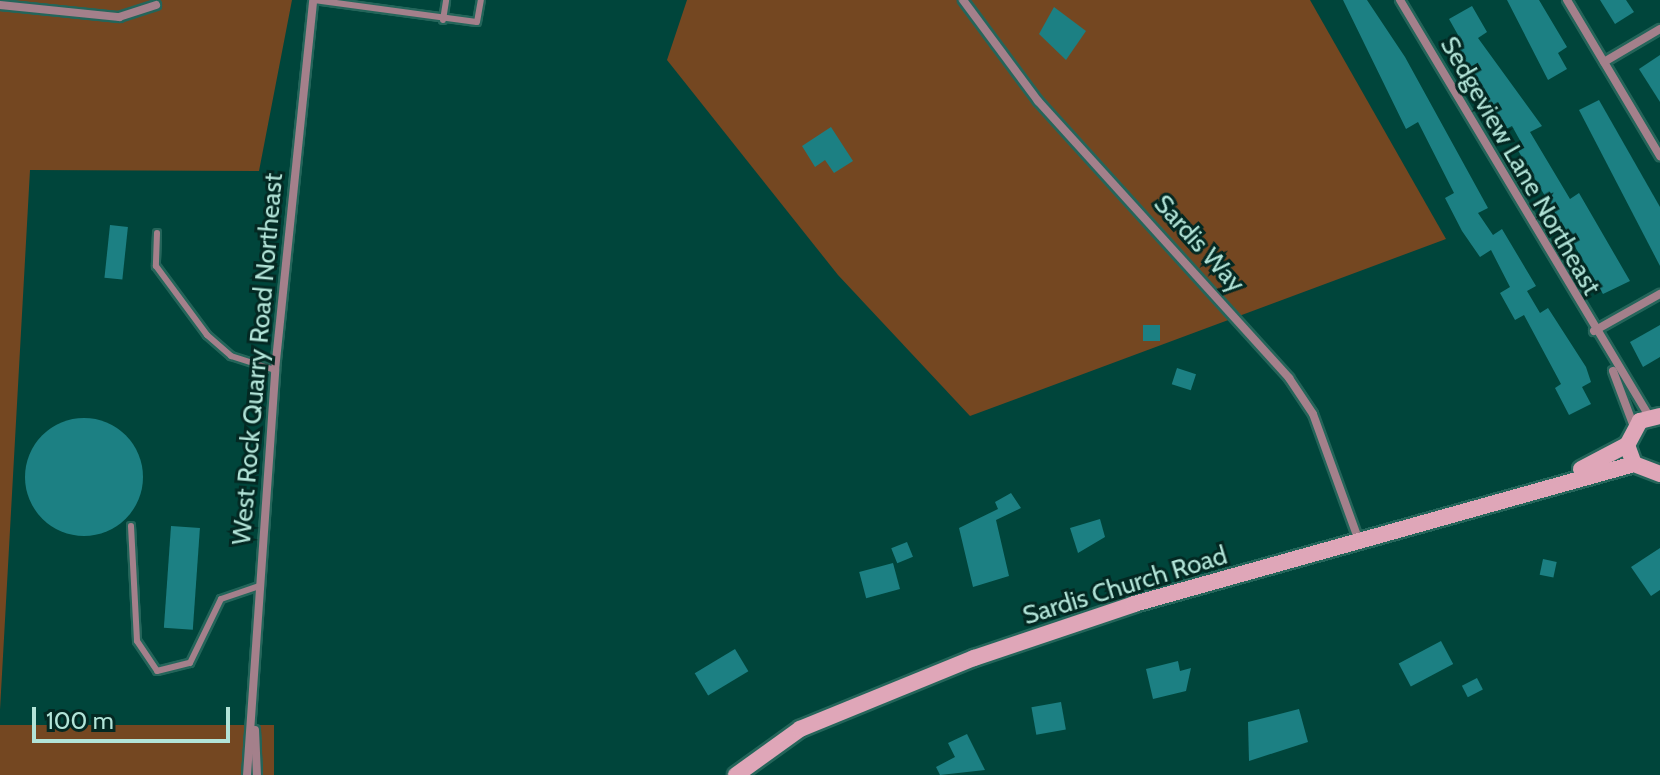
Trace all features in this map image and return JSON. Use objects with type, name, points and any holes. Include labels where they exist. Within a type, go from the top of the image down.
[{"type":"street","name":"West Rock Quarry Road Northeast","points":[[247,775],[275,370],[314,0]]},
{"type":"street","name":"Sardis Way","points":[[963,0],[1038,101],[1289,378],[1313,414],[1359,542]]},
{"type":"street","name":"Sedgeview Lane Northeast","points":[[1400,0],[1606,352],[1655,416]]},
{"type":"street","points":[[1567,0],[1660,156]]},
{"type":"street","points":[[0,5],[119,17],[156,5]]},
{"type":"street","points":[[1604,62],[1660,29]]},
{"type":"street","points":[[1594,331],[1660,294]]},
{"type":"street","name":"Sedgeview Lane Northeast","points":[[1606,352],[1634,427]]},
{"type":"street","points":[[1655,416],[1634,427],[1627,445],[1634,464],[1660,474]]},
{"type":"street","name":"Sardis Church Road","points":[[1546,485],[1627,445]]},
{"type":"street","name":"Sardis Church Road","points":[[736,775],[800,729],[974,658],[1546,485],[1634,464]]},
{"type":"street","name":"West Rock Quarry Road Northeast","points":[[253,721],[257,775]]},
{"type":"lane","points":[[314,0],[443,20],[477,22],[481,0]]},
{"type":"lane","points":[[443,20],[446,0]]},
{"type":"lane","points":[[157,233],[156,266],[207,335],[231,356],[275,370]]},
{"type":"lane","points":[[131,526],[137,641],[157,671],[190,663],[205,645],[221,599],[259,586]]},
{"type":"shaded area","points":[[0,0],[292,0],[259,171],[30,170],[0,710]]},
{"type":"shaded area","points":[[687,0],[1310,0],[1446,239],[970,416],[838,275],[667,60]]},
{"type":"shaded area","points":[[0,725],[274,725],[274,775],[0,775]]},
{"type":"building","points":[[1343,0],[1367,0],[1405,57],[1488,208],[1478,213],[1493,235],[1502,229],[1536,286],[1527,291],[1540,313],[1548,308],[1586,367],[1591,382],[1582,387],[1591,404],[1569,415],[1555,388],[1561,384],[1524,315],[1515,320],[1500,293],[1510,287],[1491,250],[1480,257],[1462,231],[1445,198],[1454,193],[1418,122],[1406,129]]},
{"type":"building","points":[[1507,0],[1539,0],[1567,47],[1558,53],[1567,69],[1548,80]]},
{"type":"building","points":[[1600,0],[1626,0],[1634,12],[1615,24]]},
{"type":"building","points":[[1472,6],[1487,32],[1478,38],[1542,126],[1530,132],[1570,199],[1579,193],[1630,281],[1603,294],[1516,147],[1522,144],[1512,126],[1504,130],[1452,39],[1458,35],[1449,19]]},
{"type":"building","points":[[1054,7],[1086,31],[1066,60],[1039,34]]},
{"type":"building","points":[[1660,55],[1660,102],[1639,69]]},
{"type":"building","points":[[1599,100],[1660,207],[1660,266],[1579,110]]},
{"type":"building","points":[[831,127],[853,161],[834,173],[825,160],[815,167],[802,146]]},
{"type":"building","points":[[110,225],[128,227],[122,280],[104,278]]},
{"type":"building","points":[[1143,325],[1160,325],[1160,341],[1143,341]]},
{"type":"building","points":[[1660,325],[1660,357],[1643,367],[1630,342]]},
{"type":"building","points":[[1177,368],[1196,374],[1191,390],[1172,384]]},
{"type":"building","points":[[84,418],[117,428],[133,444],[143,477],[133,510],[117,526],[84,536],[51,526],[35,510],[25,477],[35,444],[51,428]]},
{"type":"building","points":[[1011,493],[1021,508],[996,520],[1009,576],[973,587],[959,528],[998,509],[995,502]]},
{"type":"building","points":[[1100,519],[1105,537],[1078,553],[1070,528]]},
{"type":"building","points":[[171,526],[200,528],[193,630],[164,628]]},
{"type":"building","points":[[907,542],[913,557],[897,563],[891,548]]},
{"type":"building","points":[[1660,548],[1660,590],[1651,596],[1631,567]]},
{"type":"building","points":[[1543,559],[1557,562],[1553,578],[1540,575]]},
{"type":"building","points":[[893,563],[900,589],[866,598],[859,572]]},
{"type":"building","points":[[1441,641],[1453,664],[1411,686],[1399,664]]},
{"type":"building","points":[[735,649],[748,671],[708,695],[695,673]]},
{"type":"building","points":[[1178,661],[1180,671],[1191,668],[1186,691],[1153,699],[1146,669]]},
{"type":"building","points":[[1477,678],[1483,690],[1468,697],[1462,686]]},
{"type":"building","points":[[1061,702],[1066,730],[1036,735],[1031,707]]},
{"type":"building","points":[[1299,709],[1308,742],[1249,761],[1248,722]]},
{"type":"building","points":[[967,734],[985,770],[940,775],[936,767],[955,757],[948,743]]}]
